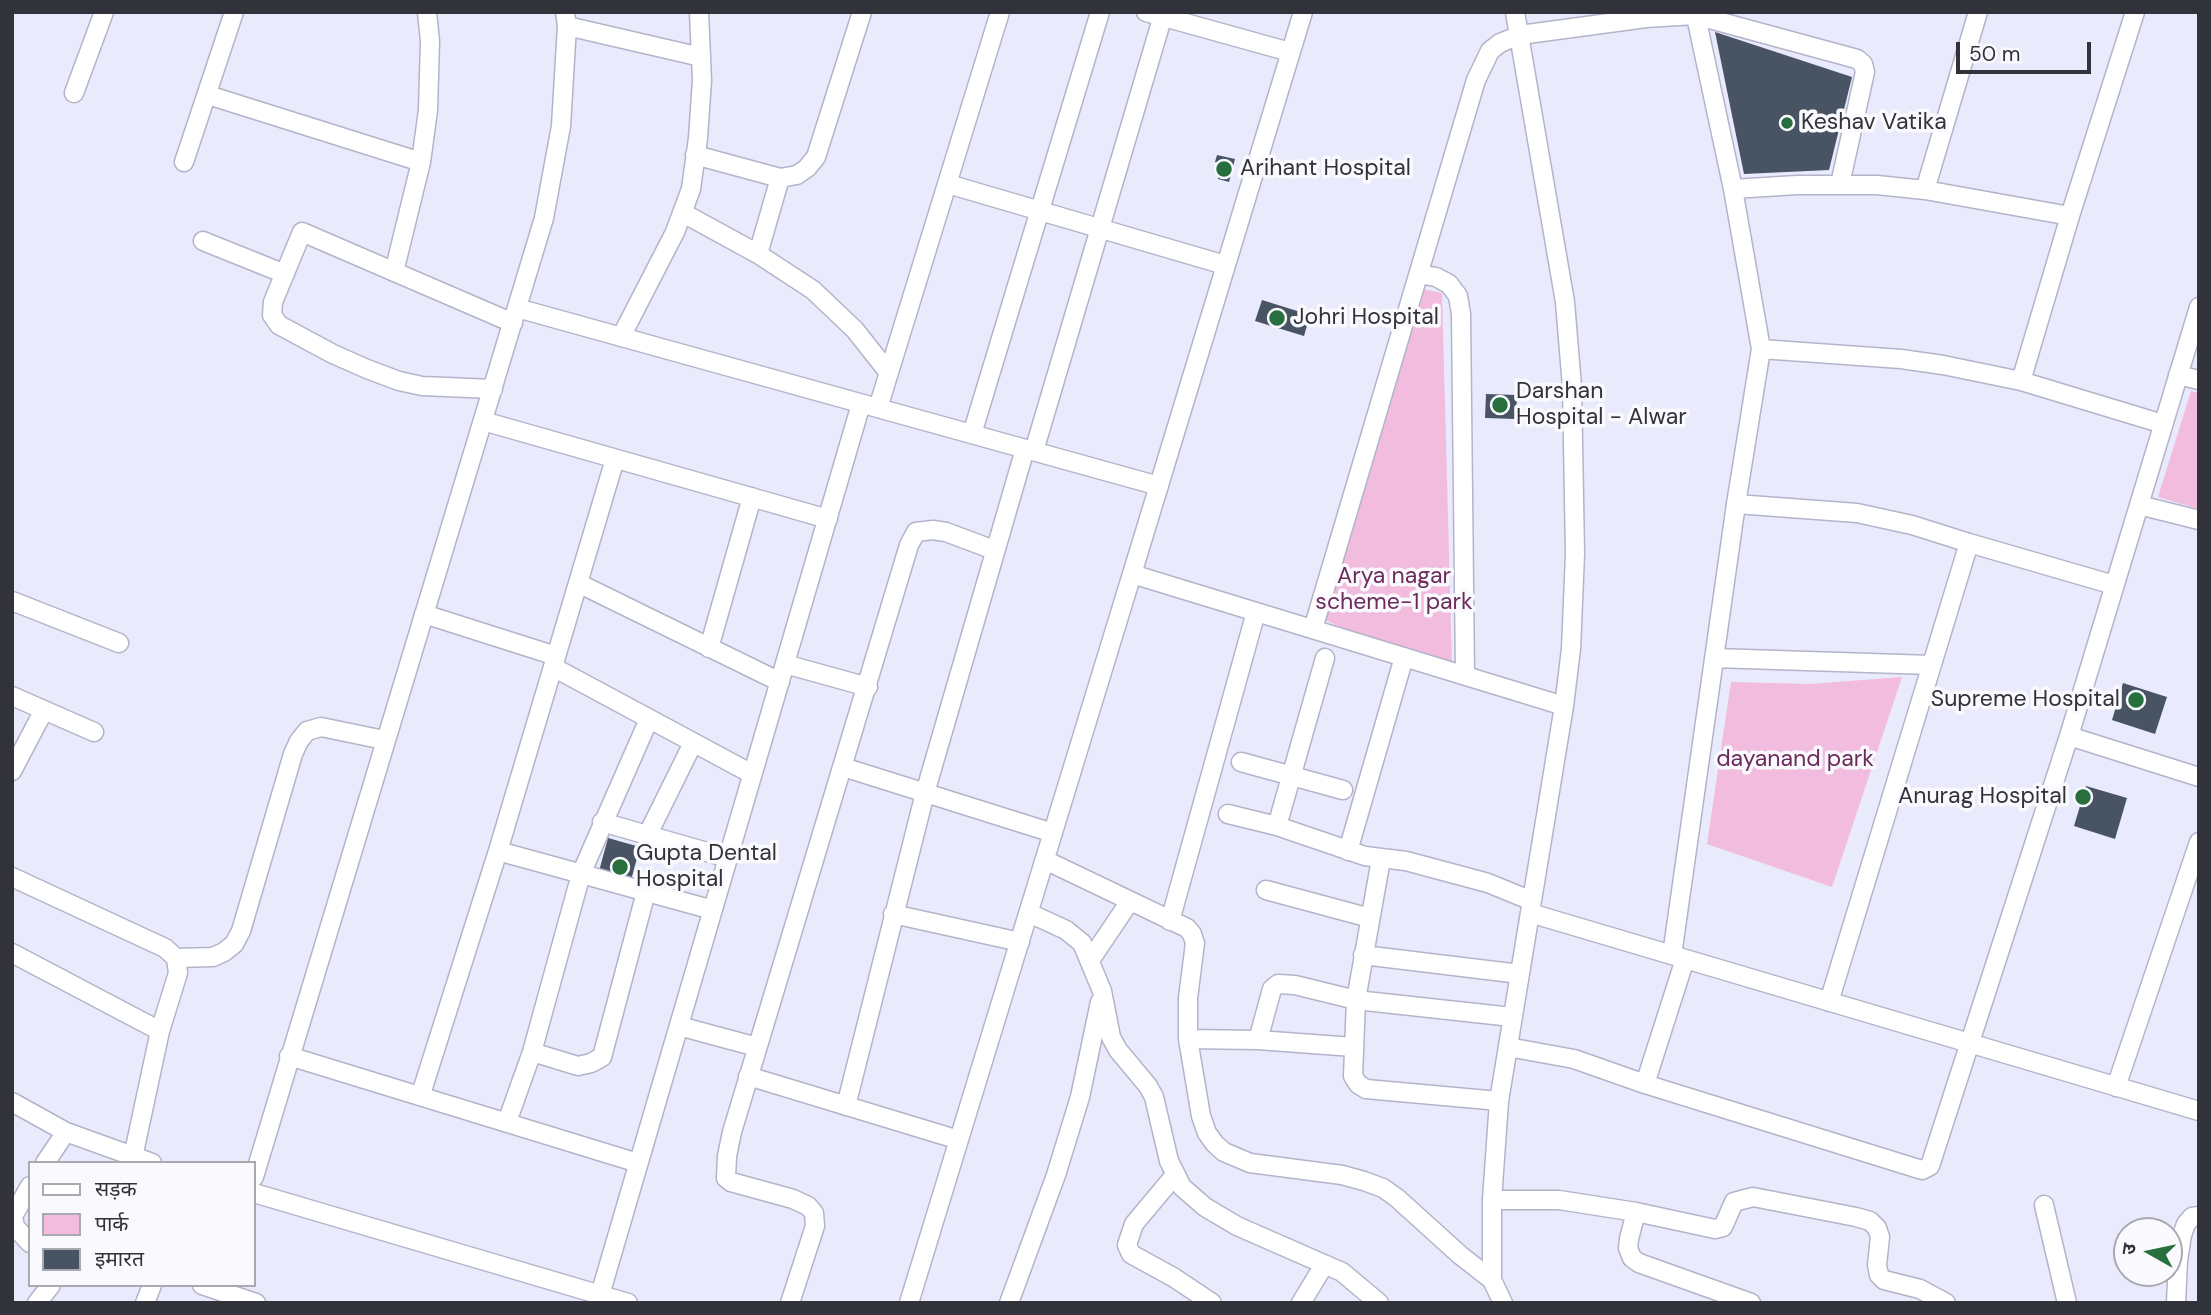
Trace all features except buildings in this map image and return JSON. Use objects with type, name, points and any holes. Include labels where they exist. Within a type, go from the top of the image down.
[{"type":"street","points":[[74,93],[104,12]]},
{"type":"street","points":[[184,162],[234,12]]},
{"type":"street","points":[[394,272],[421,162],[428,110],[427,12]]},
{"type":"street","points":[[621,337],[683,214],[691,189],[698,138],[701,57],[699,12]]},
{"type":"street","points":[[695,155],[780,178],[797,175],[807,168],[817,157],[862,12]]},
{"type":"street","points":[[600,1295],[828,519],[869,406],[889,373],[999,12]]},
{"type":"street","points":[[972,434],[1100,12]]},
{"type":"street","points":[[909,1303],[1303,12]]},
{"type":"street","points":[[1503,1303],[1492,1280],[1492,1200],[1499,1101],[1564,706],[1571,649],[1574,585],[1572,387],[1560,265],[1515,12]]},
{"type":"street","points":[[1926,190],[1978,12]]},
{"type":"street","points":[[2021,381],[2135,12]]},
{"type":"street","points":[[846,1105],[925,793],[994,550],[1101,228],[1158,14],[1290,52]]},
{"type":"street","points":[[1645,1084],[1678,957],[1714,658],[1761,349],[1733,189],[1695,14]]},
{"type":"street","points":[[1313,629],[1484,61],[1490,51],[1500,43],[1520,35],[1695,14],[1850,57],[1863,64],[1865,72],[1840,184]]},
{"type":"street","points":[[256,1170],[544,218],[559,138],[565,85],[566,19],[701,57]]},
{"type":"street","points":[[208,95],[421,162]]},
{"type":"street","points":[[758,254],[780,178]]},
{"type":"street","points":[[948,184],[1225,265]]},
{"type":"street","points":[[1733,189],[1840,184],[1926,190],[2070,216]]},
{"type":"street","points":[[683,214],[758,254],[813,290],[855,330],[889,373]]},
{"type":"street","points":[[493,389],[422,386],[399,381],[333,354],[279,325],[272,315],[272,302],[302,232],[394,272],[515,316],[621,337],[1159,486]]},
{"type":"street","points":[[203,242],[285,274]]},
{"type":"street","points":[[1419,274],[1436,277],[1449,284],[1458,296],[1461,314],[1465,675]]},
{"type":"street","points":[[1508,1047],[1574,1059],[1645,1084],[1922,1170],[1930,1166],[2069,736],[2199,307]]},
{"type":"street","points":[[1761,349],[1919,361],[2021,381],[2162,424]]},
{"type":"street","points":[[2178,374],[2199,380]]},
{"type":"street","points":[[483,421],[828,519]]},
{"type":"street","points":[[421,1094],[498,851],[615,458]]},
{"type":"street","points":[[709,648],[752,498]]},
{"type":"street","points":[[1736,504],[1857,513],[1912,525],[2114,585]]},
{"type":"street","points":[[2138,505],[2199,520]]},
{"type":"street","points":[[790,1303],[815,1226],[814,1213],[808,1206],[793,1199],[731,1182],[726,1178],[732,1132],[909,545],[916,532],[933,530],[946,532],[994,550]]},
{"type":"street","points":[[1829,1002],[1969,543]]},
{"type":"street","points":[[1132,574],[1564,706]]},
{"type":"street","points":[[578,583],[779,682]]},
{"type":"street","points":[[12,601],[119,643]]},
{"type":"street","points":[[1170,921],[1256,612]]},
{"type":"street","points":[[424,614],[554,661],[649,719],[752,774]]},
{"type":"street","points":[[1348,850],[1404,657]]},
{"type":"street","points":[[1277,826],[1325,658]]},
{"type":"street","points":[[1714,658],[1931,665]]},
{"type":"street","points":[[785,664],[867,687]]},
{"type":"street","points":[[12,696],[94,732]]},
{"type":"street","points":[[12,771],[44,710]]},
{"type":"street","points":[[507,1122],[532,1052],[581,874],[649,719]]},
{"type":"street","points":[[176,958],[213,957],[234,944],[241,931],[293,754],[307,731],[321,727],[384,740]]},
{"type":"street","points":[[2069,736],[2199,777]]},
{"type":"street","points":[[647,836],[693,743]]},
{"type":"street","points":[[1241,762],[1343,790]]},
{"type":"street","points":[[842,767],[1053,833]]},
{"type":"street","points":[[1228,814],[1277,826],[1381,859],[1406,861],[1488,883],[1531,907],[1678,957],[2199,1111]]},
{"type":"street","points":[[602,822],[728,858]]},
{"type":"street","points":[[2116,1087],[2199,842]]},
{"type":"street","points":[[498,851],[713,910]]},
{"type":"street","points":[[1381,859],[1356,1000],[1353,1076],[1358,1084],[1366,1089],[1499,1101]]},
{"type":"street","points":[[1045,860],[1187,928],[1192,934],[1195,943],[1188,998],[1188,1038],[1201,1116],[1207,1133],[1224,1152],[1250,1163],[1342,1175],[1383,1188],[1492,1280]]},
{"type":"street","points":[[12,877],[165,948],[176,958],[178,973],[160,1031],[131,1160],[66,1132],[12,1102]]},
{"type":"street","points":[[1266,890],[1370,918]]},
{"type":"street","points":[[532,1052],[578,1066],[601,1057],[646,892]]},
{"type":"street","points":[[1091,958],[1130,901]]},
{"type":"street","points":[[1029,913],[1075,936],[1091,958],[1102,991],[1111,1037],[1154,1097],[1169,1161],[1175,1175],[1193,1198],[1247,1230],[1342,1272],[1379,1303]]},
{"type":"street","points":[[893,914],[1020,942]]},
{"type":"street","points":[[12,953],[160,1031]]},
{"type":"street","points":[[1363,955],[1520,974]]},
{"type":"street","points":[[1258,1040],[1272,989],[1279,984],[1295,985],[1356,1000],[1512,1017]]},
{"type":"street","points":[[1009,1303],[1049,1194],[1080,1097],[1102,991]]},
{"type":"street","points":[[678,1026],[757,1047]]},
{"type":"street","points":[[1188,1038],[1353,1047]]},
{"type":"street","points":[[289,1056],[421,1094],[638,1163]]},
{"type":"street","points":[[748,1076],[959,1140]]},
{"type":"street","points":[[46,1161],[66,1132]]},
{"type":"street","points":[[1175,1175],[1134,1224],[1127,1245],[1131,1254],[1212,1303]]},
{"type":"street","points":[[28,1190],[13,1216],[15,1227],[28,1241]]},
{"type":"street","points":[[256,1194],[628,1303]]},
{"type":"street","points":[[1492,1200],[1559,1200],[1636,1212],[1715,1229],[1723,1227],[1734,1202],[1753,1197],[1856,1217],[1870,1221],[1877,1228],[1880,1237],[1877,1265],[1879,1275],[1884,1280],[1920,1289],[1946,1303]]},
{"type":"street","points":[[2044,1205],[2067,1303]]},
{"type":"street","points":[[1636,1212],[1628,1248],[1632,1258],[1639,1263],[1751,1303]]},
{"type":"street","points":[[2176,1303],[2182,1236],[2186,1224],[2192,1217],[2199,1216]]},
{"type":"street","points":[[1301,1303],[1324,1265]]},
{"type":"street","points":[[37,1303],[49,1287]]},
{"type":"street","points":[[208,1287],[256,1303]]},
{"type":"green space","name":"Arya nagar scheme-1 park","points":[[1423,289],[1442,293],[1452,666],[1404,657],[1325,620]]},
{"type":"green space","points":[[2191,391],[2199,393],[2199,509],[2158,497]]},
{"type":"green space","name":"dayanand park","points":[[1902,677],[1832,887],[1707,844],[1731,682],[1810,684]]},
{"type":"place","name":"Keshav Vatika","points":[[1787,123]]},
{"type":"place","name":"Arihant Hospital","points":[[1224,169]]},
{"type":"place","name":"Johri Hospital","points":[[1277,318]]},
{"type":"place","name":"Darshan Hospital - Alwar","points":[[1500,405]]},
{"type":"place","name":"Supreme Hospital","points":[[2136,700]]},
{"type":"place","name":"Anurag Hospital","points":[[2083,797]]},
{"type":"place","name":"Gupta Dental Hospital","points":[[620,867]]}]
